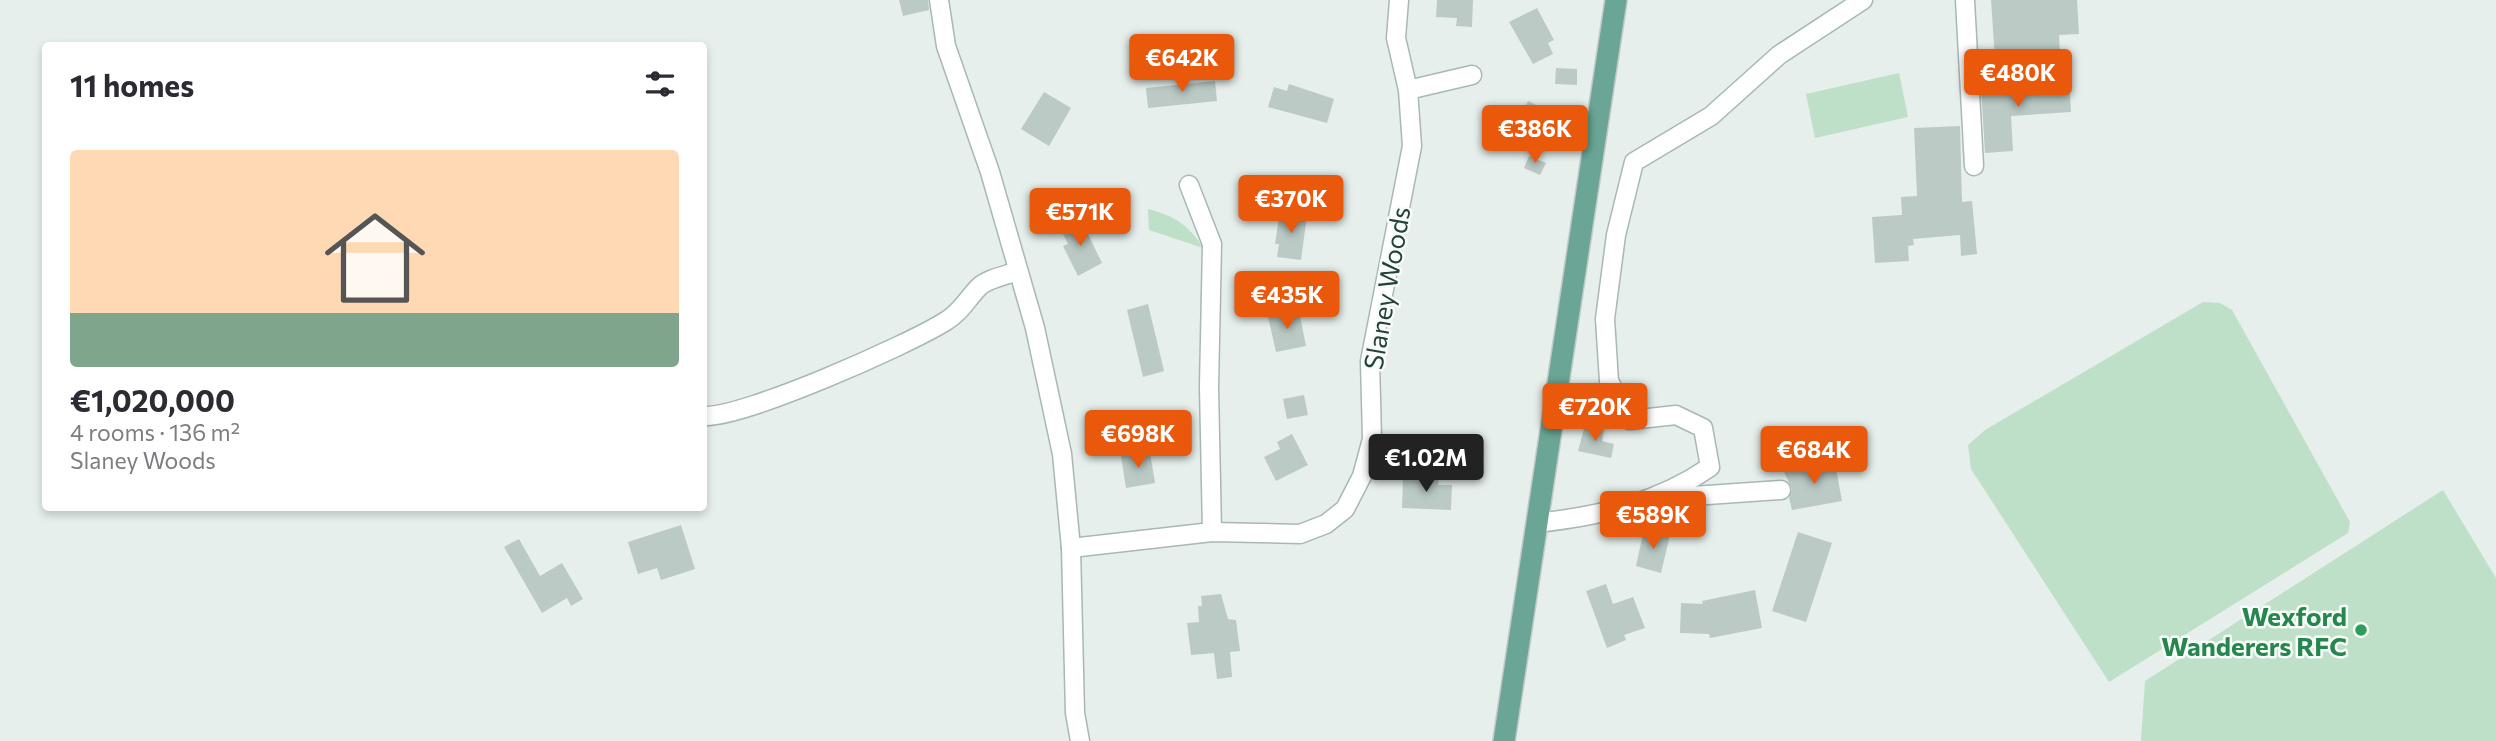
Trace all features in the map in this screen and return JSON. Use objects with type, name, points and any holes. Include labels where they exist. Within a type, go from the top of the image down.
[{"type":"main road","points":[[1504,741],[1616,0]]},
{"type":"street","points":[[939,0],[946,46],[990,172],[1035,328],[1062,454],[1070,548],[1075,713],[1080,741]]},
{"type":"street","name":"Slaney Woods","points":[[1070,548],[1212,532],[1300,534],[1326,524],[1345,509],[1362,476],[1372,439],[1370,361],[1412,146],[1408,90],[1396,38],[1399,0]]},
{"type":"street","points":[[1537,523],[1594,516],[1680,488],[1710,467],[1703,428],[1676,415],[1630,420],[1609,382],[1605,319],[1616,235],[1634,162],[1711,116],[1779,55],[1852,4],[1863,0]]},
{"type":"street","points":[[1965,0],[1974,166]]},
{"type":"street","points":[[1408,90],[1472,75]]},
{"type":"street","points":[[1189,185],[1212,244],[1209,387],[1212,532]]},
{"type":"street","points":[[707,416],[766,400],[902,343],[947,321],[965,307],[980,285],[1018,271]]},
{"type":"street","points":[[1680,488],[1693,496],[1781,490]]},
{"type":"green space","points":[[1899,73],[1908,117],[1815,138],[1806,94]]},
{"type":"green space","points":[[1148,209],[1180,222],[1203,248],[1149,230]]},
{"type":"green space","points":[[2203,302],[2220,303],[2232,310],[2350,522],[2348,533],[2109,682],[1971,469],[1968,445],[1985,430]]},
{"type":"green space","name":"Wexford Wanderers RFC","points":[[2443,490],[2496,578],[2496,741],[2141,741],[2145,681]]},
{"type":"building","points":[[899,0],[928,0],[929,10],[903,16]]},
{"type":"building","points":[[1437,0],[1473,0],[1472,27],[1456,26],[1457,18],[1436,17]]},
{"type":"building","points":[[1991,0],[2077,0],[2079,34],[2059,35],[2060,54],[1995,59]]},
{"type":"building","points":[[1537,8],[1554,40],[1548,43],[1553,54],[1533,64],[1509,22]]},
{"type":"building","points":[[1556,68],[1577,69],[1577,85],[1555,84]]},
{"type":"building","points":[[1215,81],[1217,101],[1148,108],[1146,88]]},
{"type":"building","points":[[2069,82],[2071,112],[2011,116],[2013,151],[1985,153],[1981,87]]},
{"type":"building","points":[[1289,84],[1334,99],[1327,123],[1268,107],[1274,87],[1287,91]]},
{"type":"building","points":[[1044,92],[1071,108],[1049,146],[1021,129]]},
{"type":"building","points":[[1528,101],[1556,115],[1541,144],[1514,130]]},
{"type":"building","points":[[1960,126],[1962,202],[1972,201],[1977,254],[1961,256],[1960,235],[1913,239],[1914,245],[1908,246],[1909,261],[1875,263],[1872,217],[1902,215],[1901,197],[1917,196],[1914,128]]},
{"type":"building","points":[[1529,156],[1546,163],[1540,175],[1524,168]]},
{"type":"building","points":[[1280,211],[1307,215],[1301,260],[1277,257],[1279,244],[1275,244]]},
{"type":"building","points":[[1081,220],[1102,263],[1078,276],[1063,246],[1068,244],[1061,230]]},
{"type":"building","points":[[1313,280],[1317,300],[1297,304],[1292,284]]},
{"type":"building","points":[[1148,304],[1164,371],[1143,377],[1127,310]]},
{"type":"building","points":[[1299,311],[1306,346],[1276,352],[1268,317]]},
{"type":"building","points":[[1304,395],[1308,415],[1287,419],[1283,399]]},
{"type":"building","points":[[1585,425],[1604,429],[1602,441],[1614,444],[1611,458],[1578,451]]},
{"type":"building","points":[[1292,434],[1308,465],[1276,481],[1264,457],[1280,449],[1277,442]]},
{"type":"building","points":[[1150,452],[1155,483],[1126,488],[1121,456]]},
{"type":"building","points":[[1835,463],[1842,501],[1792,510],[1789,498],[1792,489],[1784,472]]},
{"type":"building","points":[[1403,477],[1439,479],[1438,485],[1452,485],[1451,510],[1402,508]]},
{"type":"building","points":[[681,525],[695,569],[661,580],[657,568],[638,574],[628,542]]},
{"type":"building","points":[[1644,529],[1670,535],[1661,573],[1636,566]]},
{"type":"building","points":[[1798,532],[1832,543],[1806,622],[1772,611]]},
{"type":"building","points":[[519,539],[540,576],[562,563],[583,599],[571,606],[567,598],[542,613],[504,547]]},
{"type":"building","points":[[1606,584],[1613,604],[1633,597],[1645,628],[1624,635],[1626,640],[1607,648],[1586,591]]},
{"type":"building","points":[[1755,590],[1762,628],[1710,638],[1709,634],[1680,633],[1681,603],[1703,604],[1702,601]]},
{"type":"building","points":[[1221,594],[1228,619],[1236,620],[1240,651],[1230,652],[1232,677],[1217,679],[1214,653],[1191,655],[1187,623],[1199,622],[1198,606],[1202,606],[1201,596]]},
{"type":"place","name":"Wexford Wanderers RFC","points":[[2361,630]]}]
